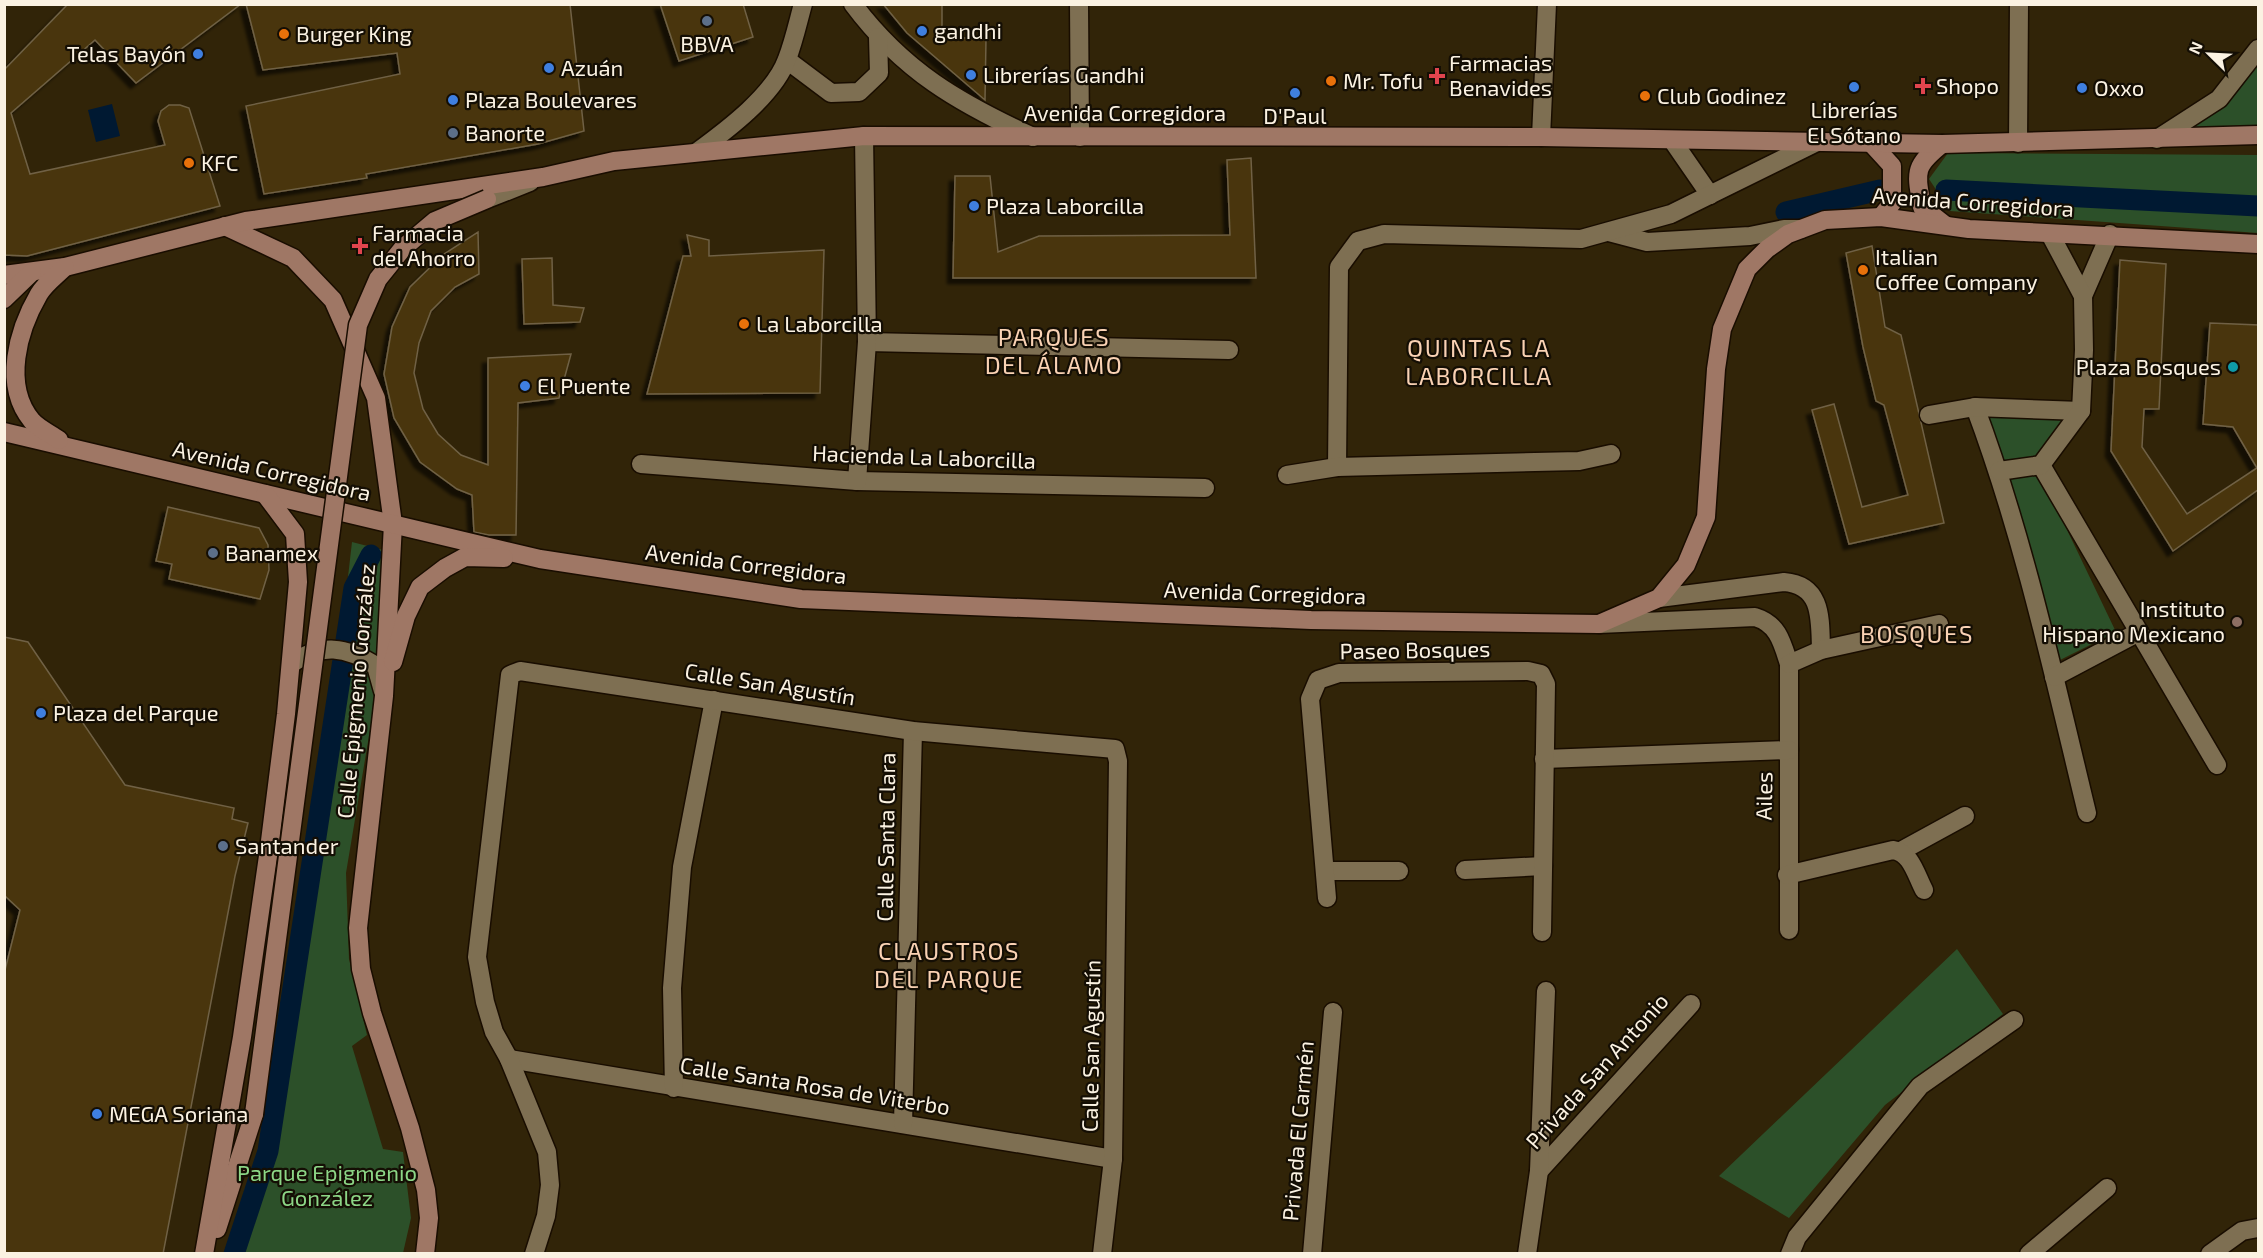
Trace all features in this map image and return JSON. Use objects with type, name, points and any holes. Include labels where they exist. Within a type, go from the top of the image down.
[{"type":"main road","name":"Avenida Corregidora","points":[[4,274],[65,267],[225,226],[543,177],[614,161],[864,136],[1541,137],[1942,144],[2259,135]]},
{"type":"main road","points":[[1871,143],[1892,166],[1892,202],[1881,217]]},
{"type":"main road","points":[[1942,144],[1923,159],[1917,174],[1922,207],[1947,226]]},
{"type":"main road","points":[[209,1254],[254,1114],[358,325],[378,279],[403,248],[435,221],[487,199]]},
{"type":"main road","name":"Avenida Corregidora","points":[[6,431],[540,559],[801,599],[1311,620],[1599,624],[1659,598],[1686,565],[1706,518],[1716,369],[1722,329],[1747,269],[1760,255],[1788,234],[1826,220],[1881,217],[1947,226],[2050,234],[2110,234],[2259,244]]},
{"type":"main road","name":"Calle Epigmenio González","points":[[225,226],[293,258],[333,300],[376,398],[393,524],[384,696],[358,928],[361,969],[372,1013],[407,1118],[426,1190],[429,1218],[425,1254]]},
{"type":"main road","points":[[65,267],[40,292],[25,324],[15,357],[17,392],[32,421],[68,447]]},
{"type":"main road","points":[[4,300],[32,272]]},
{"type":"main road","points":[[204,1254],[242,1037],[282,748],[298,582],[295,534],[265,494]]},
{"type":"main road","points":[[384,696],[406,616],[420,587],[445,568],[465,557],[540,559]]},
{"type":"street","points":[[697,152],[726,130],[758,99],[787,60],[803,4]]},
{"type":"street","points":[[854,4],[878,37],[915,69],[972,109],[1035,138]]},
{"type":"street","points":[[1079,4],[1080,137]]},
{"type":"street","points":[[1541,137],[1547,4]]},
{"type":"street","points":[[2018,143],[2019,4]]},
{"type":"street","points":[[787,60],[831,93],[859,92],[879,73],[878,37]]},
{"type":"street","points":[[2157,139],[2219,99],[2259,49]]},
{"type":"street","points":[[857,481],[867,342],[864,136]]},
{"type":"street","points":[[1672,140],[1710,195]]},
{"type":"street","points":[[1337,467],[1339,267],[1358,241],[1384,234],[1581,239],[1671,214],[1815,143]]},
{"type":"street","points":[[487,199],[543,177]]},
{"type":"street","points":[[1607,232],[1647,242],[1750,236],[1784,229],[1803,229]]},
{"type":"street","points":[[2050,234],[2083,296]]},
{"type":"street","points":[[1999,471],[2041,465],[2081,411],[2084,350],[2083,296],[2110,234]]},
{"type":"street","points":[[867,342],[1229,350]]},
{"type":"street","points":[[1929,415],[1975,407],[2081,411]]},
{"type":"street","points":[[1975,407],[1999,471],[2054,677],[2087,813]]},
{"type":"street","points":[[1287,475],[1337,467],[1579,461],[1611,454]]},
{"type":"street","name":"Hacienda La Laborcilla","points":[[642,464],[857,481],[1205,488]]},
{"type":"street","points":[[2041,465],[2217,765]]},
{"type":"street","points":[[1659,598],[1784,582],[1797,583],[1808,590],[1816,602],[1820,618],[1821,650]]},
{"type":"street","points":[[1690,621],[1696,593]]},
{"type":"street","name":"Ailes","points":[[1599,624],[1755,617],[1766,620],[1774,627],[1783,643],[1789,664],[1787,875],[1789,930]]},
{"type":"street","points":[[1789,664],[1821,650],[1939,624]]},
{"type":"street","points":[[2054,677],[2139,632]]},
{"type":"street","points":[[291,664],[307,653],[335,650],[359,655],[376,666],[384,696]]},
{"type":"street","name":"Calle San Agustín","points":[[535,1254],[546,1216],[550,1185],[547,1152],[509,1059],[494,1032],[485,1002],[477,957],[510,675],[520,671],[913,731],[1115,749],[1118,761],[1113,1159],[1102,1254]]},
{"type":"street","name":"Paseo Bosques","points":[[1327,898],[1310,699],[1318,680],[1340,673],[1528,671],[1541,674],[1546,684],[1542,932]]},
{"type":"street","points":[[674,1088],[672,988],[682,867],[714,700]]},
{"type":"street","name":"Calle Santa Clara","points":[[903,1124],[913,731]]},
{"type":"street","points":[[1544,759],[1789,750]]},
{"type":"street","points":[[1787,875],[1893,850],[1901,851],[1965,816]]},
{"type":"street","points":[[1901,851],[1907,857],[1924,890]]},
{"type":"street","points":[[1465,870],[1543,866]]},
{"type":"street","points":[[1325,871],[1399,871]]},
{"type":"street","name":"Privada San Antonio","points":[[1539,1171],[1546,991]]},
{"type":"street","name":"Privada San Antonio","points":[[1539,1171],[1691,1004]]},
{"type":"street","name":"Privada El Carmén","points":[[1312,1254],[1333,1012]]},
{"type":"street","points":[[1790,1254],[1797,1237],[1920,1086],[2014,1020]]},
{"type":"street","name":"Calle Santa Rosa de Viterbo","points":[[509,1059],[1113,1159]]},
{"type":"street","points":[[1527,1254],[1539,1171]]},
{"type":"street","points":[[2030,1254],[2107,1188]]},
{"type":"street","points":[[2210,1254],[2242,1231],[2259,1228]]},
{"type":"green space","points":[[2258,56],[2258,127],[2188,130]]},
{"type":"green space","points":[[1948,153],[2258,155],[2258,233],[1950,211],[1929,179]]},
{"type":"green space","points":[[1987,411],[2064,418],[2035,463],[2116,632],[2056,662]]},
{"type":"green space","name":"Parque Epigmenio González","points":[[352,542],[387,551],[372,718],[346,873],[349,959],[367,1035],[352,1046],[383,1149],[403,1152],[411,1218],[403,1253],[227,1254],[245,1188],[268,1153],[316,856]]},
{"type":"green space","points":[[1957,949],[2003,1014],[1885,1105],[1789,1218],[1719,1176]]},
{"type":"water","points":[[112,104],[120,136],[96,142],[88,110]]},
{"type":"building","points":[[68,4],[241,4],[136,83],[95,40],[11,113],[30,174],[165,145],[158,121],[161,111],[169,105],[189,108],[220,206],[27,256],[4,255],[4,70]]},
{"type":"building","points":[[246,4],[570,4],[584,131],[538,144],[366,174],[367,178],[264,194],[246,106],[400,74],[397,53],[263,70]]},
{"type":"building","name":"BBVA","points":[[660,4],[743,4],[753,37],[679,61]]},
{"type":"building","name":"Librerías Gandhi","points":[[883,4],[942,4],[942,38],[986,38],[985,100],[907,33]]},
{"type":"building","name":"Plaza Laborcilla","points":[[1251,158],[1256,278],[953,278],[955,176],[990,176],[998,252],[1039,236],[1230,235],[1227,160]]},
{"type":"building","name":"El Puente","points":[[478,232],[479,274],[455,287],[431,311],[419,343],[414,373],[423,409],[438,434],[461,455],[488,465],[488,358],[571,354],[559,398],[518,403],[516,535],[489,535],[474,532],[472,495],[457,489],[420,462],[394,418],[384,374],[392,327],[410,287],[444,254]]},
{"type":"building","name":"La Laborcilla","points":[[687,235],[709,240],[709,256],[824,250],[820,393],[647,394],[683,256],[691,256]]},
{"type":"building","points":[[1872,246],[1885,327],[1901,335],[1944,523],[1849,544],[1812,410],[1834,404],[1862,507],[1908,495],[1884,405],[1876,401],[1863,347],[1846,253]]},
{"type":"building","points":[[552,258],[553,305],[584,308],[580,322],[524,324],[522,259]]},
{"type":"building","name":"Plaza Bosques","points":[[2120,260],[2166,264],[2159,409],[2144,409],[2142,447],[2187,514],[2257,468],[2233,427],[2203,424],[2210,323],[2259,325],[2259,489],[2173,551],[2111,451]]},
{"type":"building","name":"Banamex","points":[[168,507],[259,528],[268,545],[269,570],[260,599],[169,579],[172,564],[156,561]]},
{"type":"building","name":"MEGA Soriana","points":[[4,637],[28,642],[125,785],[234,808],[232,819],[248,823],[235,876],[163,1254],[4,1254],[4,974],[20,910],[4,895]]},
{"type":"waterway","points":[[1786,212],[1880,190]]},
{"type":"waterway","points":[[1946,190],[2258,206]]},
{"type":"waterway","points":[[234,1254],[268,1151],[354,588],[371,555]]},
{"type":"place","name":"BBVA","points":[[707,21]]},
{"type":"place","name":"gandhi","points":[[922,31]]},
{"type":"place","name":"Burger King","points":[[284,34]]},
{"type":"place","name":"Telas Bayón","points":[[198,54]]},
{"type":"place","name":"Azuán","points":[[549,68]]},
{"type":"place","name":"Librerías Gandhi","points":[[971,75]]},
{"type":"place","name":"Farmacias Benavides","points":[[1437,76]]},
{"type":"place","name":"Mr. Tofu","points":[[1331,81]]},
{"type":"place","name":"Shopo","points":[[1923,86]]},
{"type":"place","name":"Librerías El Sótano","points":[[1854,87]]},
{"type":"place","name":"Oxxo","points":[[2082,88]]},
{"type":"place","name":"D'Paul","points":[[1295,93]]},
{"type":"place","name":"Club Godinez","points":[[1645,96]]},
{"type":"place","name":"Plaza Boulevares","points":[[453,100]]},
{"type":"place","name":"Banorte","points":[[453,133]]},
{"type":"place","name":"KFC","points":[[189,163]]},
{"type":"place","name":"Plaza Laborcilla","points":[[974,206]]},
{"type":"place","name":"Farmacia del Ahorro","points":[[360,246]]},
{"type":"place","name":"Italian Coffee Company","points":[[1863,270]]},
{"type":"place","name":"La Laborcilla","points":[[744,324]]},
{"type":"place","name":"Plaza Bosques","points":[[2233,367]]},
{"type":"place","name":"El Puente","points":[[525,386]]},
{"type":"place","name":"Banamex","points":[[213,553]]},
{"type":"place","name":"Instituto Hispano Mexicano","points":[[2237,622]]},
{"type":"place","name":"Plaza del Parque","points":[[41,713]]},
{"type":"place","name":"Santander","points":[[223,846]]},
{"type":"place","name":"MEGA Soriana","points":[[97,1114]]},
{"type":"district","name":"PARQUES DEL ÁLAMO","points":[[1054,352]]},
{"type":"district","name":"QUINTAS LA LABORCILLA","points":[[1479,363]]},
{"type":"district","name":"BOSQUES","points":[[1917,635]]},
{"type":"district","name":"CLAUSTROS DEL PARQUE","points":[[949,966]]}]
